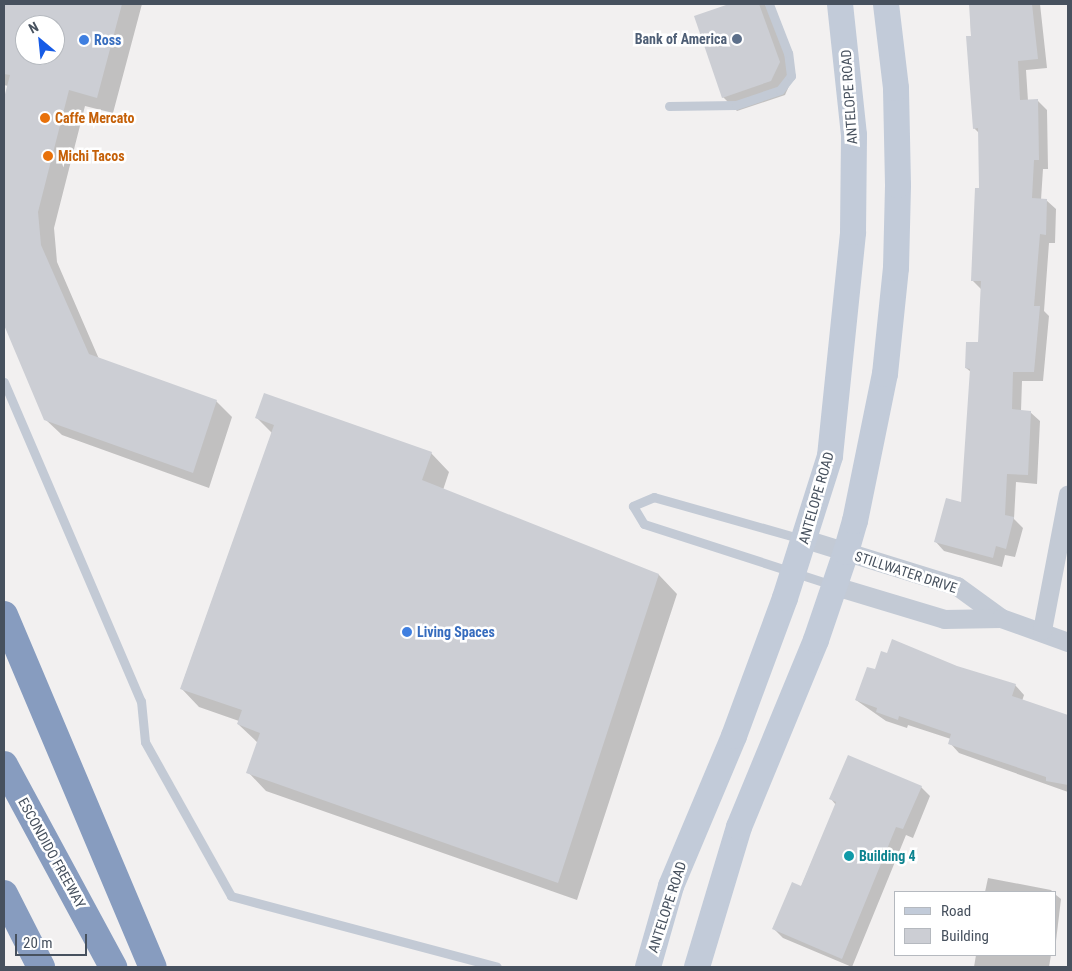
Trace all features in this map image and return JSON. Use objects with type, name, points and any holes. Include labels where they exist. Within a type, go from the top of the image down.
[{"type":"highway","points":[[4,615],[153,967]]},
{"type":"highway","name":"ESCONDIDO FREEWAY","points":[[4,765],[113,967]]},
{"type":"highway","points":[[4,894],[41,967]]},
{"type":"main road","name":"ANTELOPE ROAD","points":[[648,967],[671,886],[734,736],[805,539],[830,456],[853,232],[854,135],[840,4]]},
{"type":"main road","points":[[698,967],[739,827],[816,640],[846,552],[855,521],[885,374],[896,268],[896,88],[886,4]]},
{"type":"street","points":[[1042,630],[1068,494]]},
{"type":"street","name":"STILLWATER DRIVE","points":[[805,539],[957,586],[1001,618]]},
{"type":"street","name":"STILLWATER DRIVE","points":[[835,586],[944,619],[1001,618],[1042,630],[1068,642]]},
{"type":"lane","points":[[669,106],[736,105],[780,90],[791,76],[788,53],[769,4]]},
{"type":"lane","points":[[4,382],[141,701],[145,742],[231,896],[497,967]]},
{"type":"lane","points":[[805,539],[654,497],[633,506],[644,524],[792,575],[835,586]]},
{"type":"building","points":[[4,4],[122,4],[97,98],[69,90],[38,212],[41,245],[89,354],[217,400],[193,473],[44,420],[4,325],[4,98],[10,75],[4,74]]},
{"type":"building","name":"Bank of America","points":[[729,4],[759,4],[780,62],[771,81],[722,98],[694,16]]},
{"type":"building","points":[[969,4],[1032,4],[1038,59],[1018,61],[1020,100],[1038,99],[1039,160],[1034,160],[1032,198],[1047,199],[1046,235],[1040,234],[1034,306],[1040,306],[1034,372],[1013,372],[1012,409],[1031,411],[1028,475],[1007,474],[1005,515],[1014,517],[1006,549],[996,546],[993,558],[934,542],[946,498],[961,502],[970,369],[965,368],[966,342],[978,342],[981,281],[971,281],[975,188],[979,188],[978,128],[973,129],[966,36],[971,36]]},
{"type":"building","points":[[264,393],[432,452],[422,480],[659,574],[558,883],[246,773],[260,733],[237,724],[242,710],[180,689],[274,425],[255,418]]},
{"type":"building","points":[[892,639],[957,666],[1016,684],[1012,696],[1068,715],[1068,785],[1046,781],[1046,777],[948,744],[951,734],[899,716],[898,720],[876,712],[877,708],[855,700],[867,667],[875,669],[881,651],[887,653]]},
{"type":"building","name":"Building 4","points":[[848,755],[922,786],[903,829],[896,827],[842,959],[772,929],[792,882],[801,886],[836,802],[829,799]]},
{"type":"place","name":"Bank of America","points":[[737,39]]},
{"type":"place","name":"Ross","points":[[84,40]]},
{"type":"place","name":"Caffe Mercato","points":[[45,118]]},
{"type":"place","name":"Michi Tacos","points":[[48,156]]},
{"type":"place","name":"Living Spaces","points":[[407,632]]},
{"type":"place","name":"Building 4","points":[[849,856]]}]
